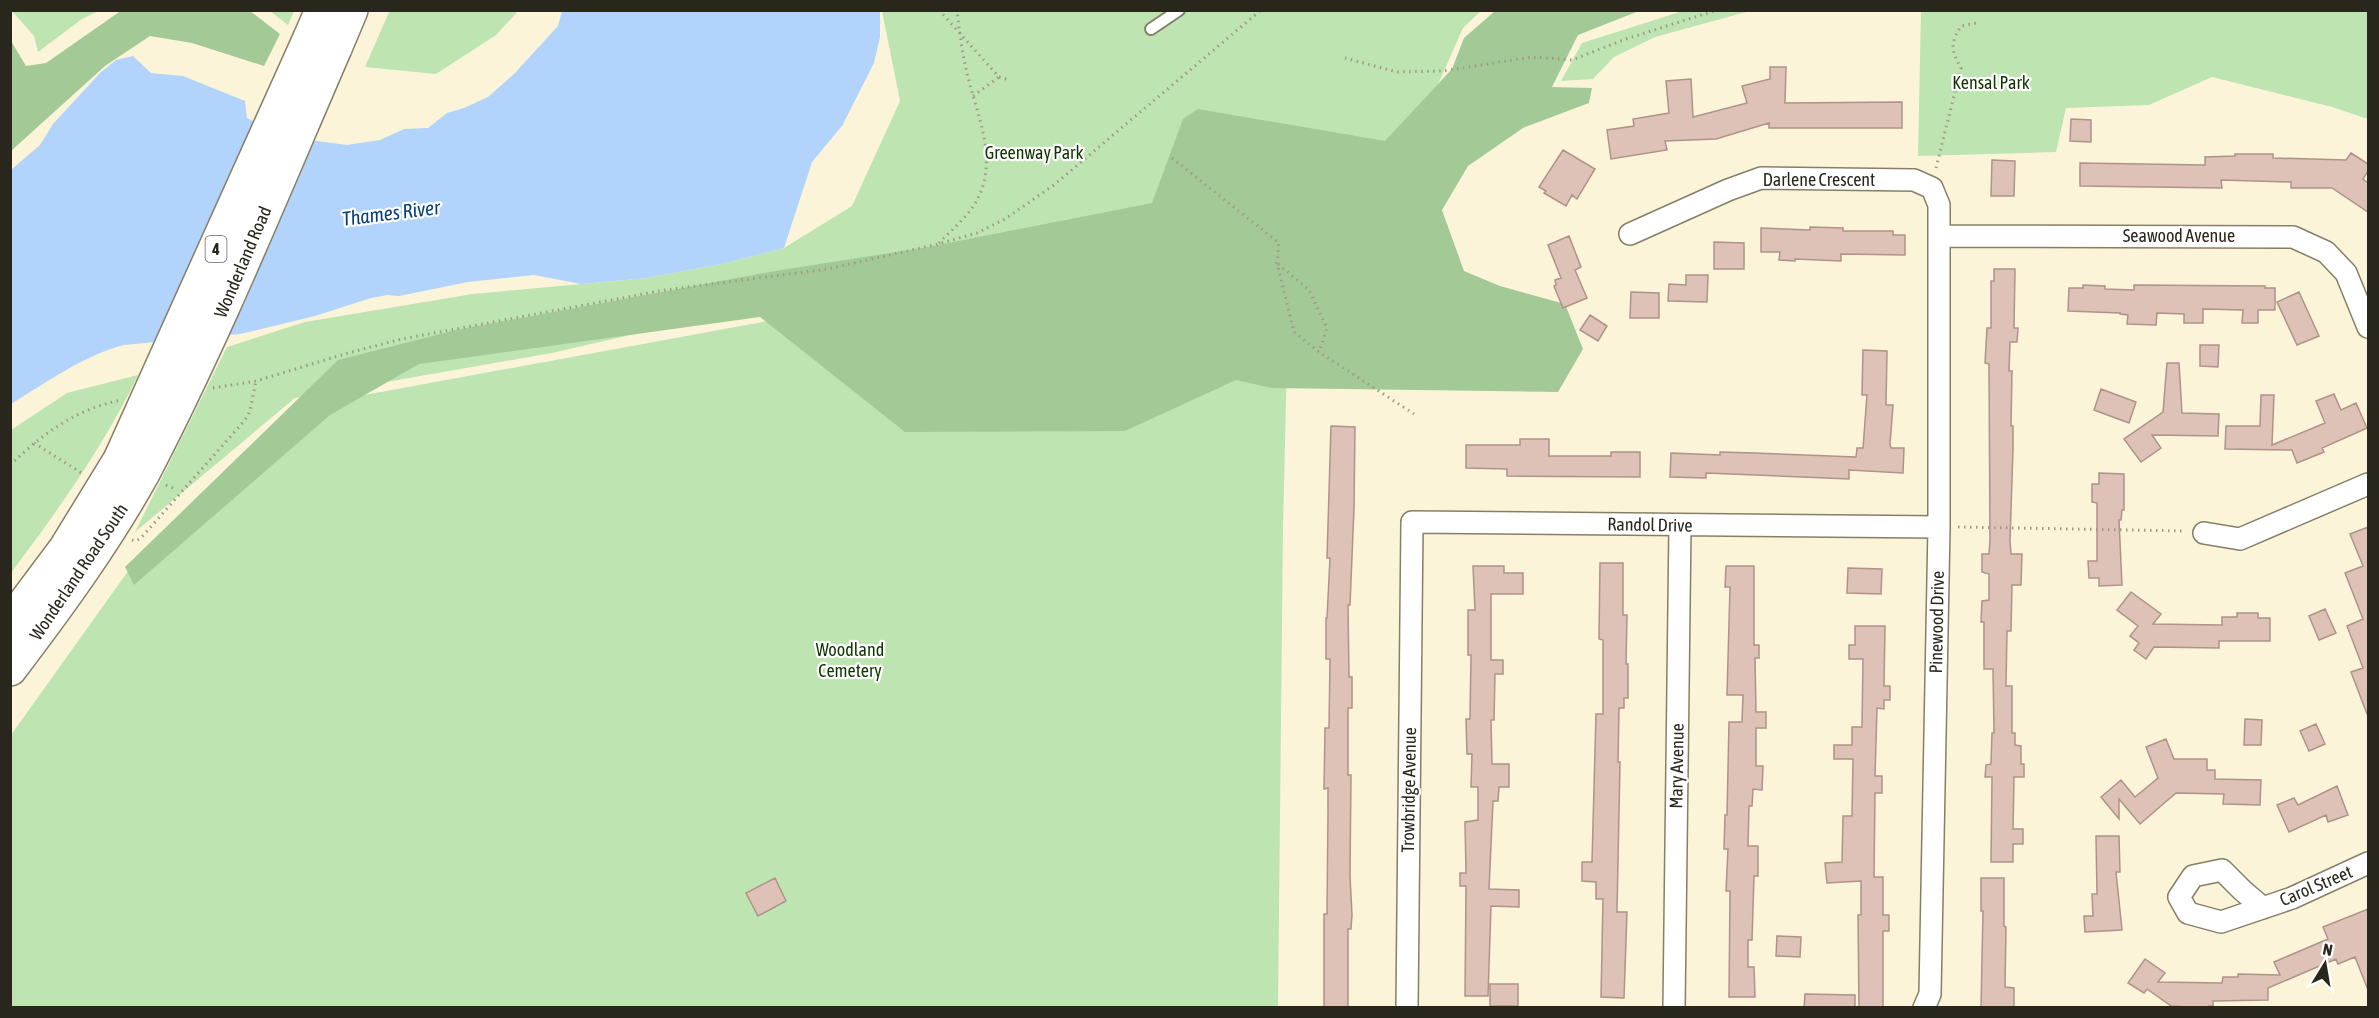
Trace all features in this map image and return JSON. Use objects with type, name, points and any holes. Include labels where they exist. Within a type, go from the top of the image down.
[{"type":"main road","name":"Wonderland Road","points":[[143,473],[322,32],[351,10]]},
{"type":"main road","name":"Wonderland Road South","points":[[10,623],[66,548],[143,473]]},
{"type":"main road","name":"Wonderland Road South","points":[[10,669],[65,597],[119,516],[143,473]]},
{"type":"street","name":"Darlene Crescent","points":[[1630,234],[1728,190],[1761,178],[1914,180],[1932,188]]},
{"type":"street","points":[[1932,188],[1939,205],[1941,236]]},
{"type":"street","name":"Seawood Avenue","points":[[1941,236],[2293,237],[2326,252],[2346,273],[2368,327]]},
{"type":"street","name":"Pinewood Drive","points":[[1924,1008],[1930,994],[1939,527],[1941,236]]},
{"type":"street","points":[[2204,533],[2240,539],[2368,484]]},
{"type":"street","name":"Randol Drive","points":[[1411,573],[1412,522],[1939,527]]},
{"type":"street","name":"Mary Avenue","points":[[1674,1008],[1680,525]]},
{"type":"street","name":"Trowbridge Avenue","points":[[1407,1008],[1411,573]]},
{"type":"street","name":"Carol Street","points":[[2263,908],[2292,898],[2368,863]]},
{"type":"lane","points":[[1151,28],[1179,10]]},
{"type":"path","points":[[939,10],[999,77],[1009,80]]},
{"type":"path","points":[[938,244],[978,199],[986,176],[986,147],[960,36],[957,10]]},
{"type":"path","points":[[213,388],[256,381],[402,339],[665,290],[828,269],[977,233],[1032,202],[1261,10]]},
{"type":"path","points":[[1345,58],[1397,72],[1443,71],[1532,57],[1572,60],[1626,39],[1718,10]]},
{"type":"path","points":[[1932,188],[1961,68],[1954,56],[1953,39],[1961,26],[1977,22]]},
{"type":"path","points":[[973,96],[999,77]]},
{"type":"path","points":[[1172,158],[1279,243],[1277,263],[1294,332],[1319,352],[1414,414]]},
{"type":"path","points":[[1277,263],[1309,290],[1327,328],[1319,352]]},
{"type":"path","points":[[124,538],[136,541],[141,538],[245,420],[250,411],[256,381]]},
{"type":"path","points":[[10,465],[33,443],[66,419],[115,401]]},
{"type":"path","points":[[33,443],[90,479]]},
{"type":"path","points":[[143,473],[177,490]]},
{"type":"path","points":[[1939,527],[2204,533]]},
{"type":"green space","points":[[122,10],[250,11],[280,34],[264,66],[192,43],[150,36],[105,66],[11,151],[11,41],[26,66],[46,63]]},
{"type":"green space","points":[[390,10],[518,11],[496,35],[436,74],[365,67]]},
{"type":"green space","points":[[1686,10],[1750,11],[1655,37],[1614,57],[1593,79],[1561,81],[1582,43]]},
{"type":"green space","points":[[12,11],[98,11],[82,19],[38,52],[34,36]]},
{"type":"green space","points":[[270,11],[294,11],[288,25]]},
{"type":"green space","name":"Greenway Park","points":[[882,11],[1481,11],[1463,28],[1400,170],[761,305],[552,353],[295,398],[135,532],[227,347],[305,322],[473,294],[647,278],[722,264],[784,248],[852,206],[900,101]]},
{"type":"green space","points":[[1495,11],[1639,11],[1578,35],[1552,87],[1592,88],[1589,103],[1523,128],[1468,166],[1442,210],[1464,271],[1500,286],[1565,304],[1583,349],[1558,392],[1272,388],[1236,380],[1125,431],[905,432],[760,317],[419,364],[330,415],[134,585],[125,567],[338,360],[456,330],[775,271],[928,247],[1152,203],[1183,119],[1198,109],[1385,141],[1452,69],[1464,38]]},
{"type":"green space","name":"Kensal Park","points":[[1921,11],[2368,11],[2368,119],[2332,107],[2212,77],[2149,105],[2066,108],[2056,152],[1918,156]]},
{"type":"green space","name":"Woodland Cemetery","points":[[822,311],[1288,316],[1283,528],[1278,1007],[11,1008],[11,735],[141,553],[294,408]]},
{"type":"green space","points":[[138,375],[95,452],[11,573],[11,430],[67,393]]},
{"type":"water","name":"Thames River","points":[[562,11],[880,11],[880,37],[874,63],[842,126],[812,162],[784,248],[722,264],[647,278],[581,284],[534,275],[468,282],[399,296],[387,295],[371,298],[315,316],[240,334],[124,345],[94,355],[11,404],[11,170],[40,145],[53,124],[100,73],[116,60],[133,56],[151,73],[183,76],[245,101],[247,118],[255,122],[302,139],[347,145],[380,140],[404,129],[428,128],[447,113],[488,97],[514,74],[558,26]]},
{"type":"building","points":[[1770,67],[1786,67],[1785,103],[1902,102],[1902,128],[1769,128],[1769,123],[1716,139],[1665,141],[1667,150],[1611,159],[1607,130],[1634,126],[1633,119],[1669,113],[1666,81],[1691,79],[1693,117],[1747,103],[1742,86],[1770,79]]},
{"type":"building","points":[[2071,119],[2091,120],[2091,142],[2070,141]]},
{"type":"building","points":[[1563,150],[1595,169],[1577,199],[1572,195],[1566,206],[1544,193],[1546,191],[1539,187]]},
{"type":"building","points":[[2351,153],[2368,164],[2368,171],[2363,179],[2368,183],[2368,212],[2332,188],[2291,188],[2291,182],[2221,180],[2222,188],[2080,186],[2080,163],[2205,165],[2205,157],[2235,156],[2235,154],[2273,154],[2273,158],[2346,160]]},
{"type":"building","points":[[1992,160],[2015,161],[2014,196],[1991,196]]},
{"type":"building","points":[[1810,227],[1843,228],[1843,231],[1893,231],[1893,235],[1905,235],[1905,255],[1841,254],[1841,261],[1795,259],[1795,261],[1779,260],[1780,252],[1761,252],[1761,228],[1810,230]]},
{"type":"building","points":[[1569,236],[1581,267],[1575,270],[1587,298],[1563,308],[1554,286],[1556,285],[1555,280],[1561,278],[1548,245]]},
{"type":"building","points":[[1714,242],[1744,243],[1744,269],[1714,269]]},
{"type":"building","points":[[1994,269],[2015,269],[2014,328],[2018,328],[2017,342],[2010,342],[2009,371],[2012,371],[2013,449],[2010,541],[2011,554],[2022,554],[2021,585],[2012,585],[2011,631],[2007,631],[2006,686],[2012,686],[2012,733],[2015,733],[2015,745],[2021,746],[2024,777],[2014,777],[2013,829],[2023,829],[2023,844],[2013,844],[2013,862],[1991,862],[1992,777],[1985,777],[1986,765],[1991,764],[1992,733],[1994,733],[1993,669],[1984,669],[1984,622],[1981,622],[1982,601],[1989,600],[1989,574],[1982,572],[1982,554],[1989,554],[1990,540],[1989,364],[1985,363],[1987,328],[1991,328],[1991,281],[1994,281]]},
{"type":"building","points":[[1686,275],[1708,275],[1707,302],[1668,301],[1669,284],[1686,285]]},
{"type":"building","points":[[2083,285],[2105,286],[2105,289],[2134,290],[2134,285],[2265,286],[2265,288],[2275,288],[2275,310],[2258,310],[2258,323],[2242,323],[2243,310],[2203,309],[2203,323],[2184,323],[2184,314],[2157,313],[2156,325],[2127,324],[2128,315],[2120,313],[2068,311],[2069,288],[2083,288]]},
{"type":"building","points":[[1631,292],[1659,293],[1659,318],[1630,318]]},
{"type":"building","points":[[2299,292],[2319,336],[2297,345],[2277,302]]},
{"type":"building","points":[[1590,315],[1607,326],[1598,341],[1580,330]]},
{"type":"building","points":[[2200,345],[2219,345],[2218,367],[2200,366]]},
{"type":"building","points":[[1863,350],[1887,351],[1886,405],[1893,405],[1890,444],[1891,448],[1904,448],[1903,473],[1849,470],[1849,479],[1706,473],[1706,478],[1670,477],[1671,453],[1720,455],[1720,452],[1856,457],[1857,448],[1863,448],[1867,395],[1862,395]]},
{"type":"building","points":[[2167,363],[2179,363],[2182,413],[2219,414],[2218,436],[2152,435],[2161,448],[2141,462],[2124,439],[2163,412]]},
{"type":"building","points":[[2101,389],[2136,402],[2129,423],[2094,410]]},
{"type":"building","points":[[2334,394],[2341,410],[2356,403],[2367,428],[2322,448],[2324,452],[2297,463],[2292,450],[2225,449],[2226,426],[2260,426],[2261,395],[2274,395],[2272,445],[2325,423],[2316,401]]},
{"type":"building","points":[[1331,426],[1355,427],[1354,508],[1350,605],[1348,605],[1349,677],[1352,677],[1352,708],[1348,708],[1348,775],[1351,775],[1352,915],[1351,929],[1348,929],[1348,1008],[1324,1008],[1324,914],[1327,914],[1328,810],[1328,788],[1324,789],[1325,728],[1329,728],[1330,659],[1326,659],[1326,618],[1330,558],[1327,558]]},
{"type":"building","points":[[1520,439],[1549,439],[1549,456],[1611,456],[1611,452],[1640,452],[1640,477],[1507,476],[1507,469],[1466,468],[1466,445],[1520,445]]},
{"type":"building","points":[[2099,473],[2124,474],[2124,510],[2119,520],[2122,585],[2099,586],[2099,578],[2089,578],[2088,561],[2097,561],[2097,503],[2092,502],[2092,484],[2099,484]]},
{"type":"building","points":[[2368,527],[2367,714],[2351,672],[2363,668],[2347,626],[2363,619],[2345,573],[2363,566],[2350,534]]},
{"type":"building","points":[[1600,563],[1623,563],[1623,615],[1627,615],[1628,698],[1624,698],[1624,708],[1619,708],[1618,762],[1620,762],[1617,912],[1627,912],[1624,998],[1601,997],[1603,899],[1596,899],[1596,882],[1582,881],[1582,862],[1592,862],[1596,714],[1603,714],[1603,640],[1599,639]]},
{"type":"building","points":[[1473,566],[1504,566],[1504,573],[1523,573],[1523,594],[1491,594],[1491,660],[1503,660],[1503,674],[1495,674],[1494,720],[1491,720],[1492,764],[1509,764],[1509,787],[1499,787],[1498,801],[1493,801],[1489,889],[1519,890],[1519,907],[1491,906],[1488,996],[1465,996],[1466,886],[1460,886],[1460,873],[1466,873],[1465,822],[1478,820],[1478,787],[1471,787],[1472,754],[1467,754],[1466,719],[1470,719],[1471,655],[1468,655],[1468,610],[1475,610]]},
{"type":"building","points":[[1726,566],[1754,566],[1754,645],[1759,645],[1759,658],[1755,658],[1756,712],[1766,712],[1766,728],[1756,728],[1756,766],[1763,766],[1762,790],[1753,789],[1752,806],[1749,806],[1748,846],[1758,846],[1758,876],[1754,876],[1752,940],[1748,940],[1748,967],[1754,967],[1755,997],[1729,997],[1730,891],[1726,891],[1728,849],[1724,849],[1729,722],[1742,722],[1743,695],[1727,695],[1730,587],[1725,587]]},
{"type":"building","points":[[1848,568],[1882,569],[1881,594],[1847,593]]},
{"type":"building","points":[[2131,592],[2161,614],[2153,624],[2222,625],[2222,617],[2237,617],[2237,613],[2258,613],[2258,618],[2270,618],[2270,641],[2219,641],[2219,648],[2154,647],[2146,659],[2134,650],[2139,643],[2130,636],[2138,626],[2117,610]]},
{"type":"building","points":[[2325,609],[2336,633],[2319,640],[2309,616]]},
{"type":"building","points":[[1855,626],[1885,626],[1884,686],[1890,686],[1890,700],[1884,700],[1884,709],[1877,708],[1875,776],[1882,776],[1882,793],[1875,793],[1874,877],[1883,877],[1883,915],[1889,915],[1889,931],[1883,931],[1883,1007],[1859,1007],[1858,915],[1861,915],[1861,881],[1827,883],[1825,863],[1842,862],[1843,816],[1852,816],[1853,759],[1834,759],[1834,745],[1852,745],[1852,727],[1862,727],[1863,659],[1849,659],[1849,645],[1855,645]]},
{"type":"building","points":[[2245,719],[2262,720],[2261,745],[2244,745]]},
{"type":"building","points":[[2316,724],[2325,744],[2309,751],[2300,731]]},
{"type":"building","points":[[2166,739],[2174,759],[2207,759],[2207,770],[2215,770],[2215,779],[2261,780],[2260,805],[2223,804],[2224,794],[2176,793],[2140,824],[2119,799],[2119,819],[2101,797],[2121,780],[2135,797],[2158,778],[2146,747]]},
{"type":"building","points":[[2337,786],[2348,815],[2328,822],[2326,815],[2289,832],[2277,805],[2294,798],[2298,805]]},
{"type":"building","points":[[2096,836],[2119,836],[2120,872],[2116,872],[2122,930],[2085,932],[2084,916],[2093,916],[2092,894],[2097,894]]},
{"type":"building","points":[[775,878],[786,901],[758,916],[746,893]]},
{"type":"building","points":[[1981,878],[2004,878],[2005,987],[2014,988],[2014,1008],[1981,1008],[1983,911],[1981,911]]},
{"type":"building","points":[[2368,909],[2368,990],[2355,957],[2338,964],[2336,959],[2268,988],[2268,1000],[2213,1001],[2213,1006],[2209,1008],[2171,1006],[2147,989],[2144,993],[2128,983],[2145,959],[2165,973],[2158,982],[2222,983],[2223,977],[2238,977],[2238,974],[2280,975],[2274,962],[2328,939],[2323,927]]},
{"type":"building","points":[[1777,936],[1801,937],[1800,957],[1776,956]]},
{"type":"building","points":[[1490,984],[1518,984],[1518,1006],[1490,1006]]},
{"type":"building","points":[[1805,994],[1855,995],[1855,1008],[1804,1008]]}]
